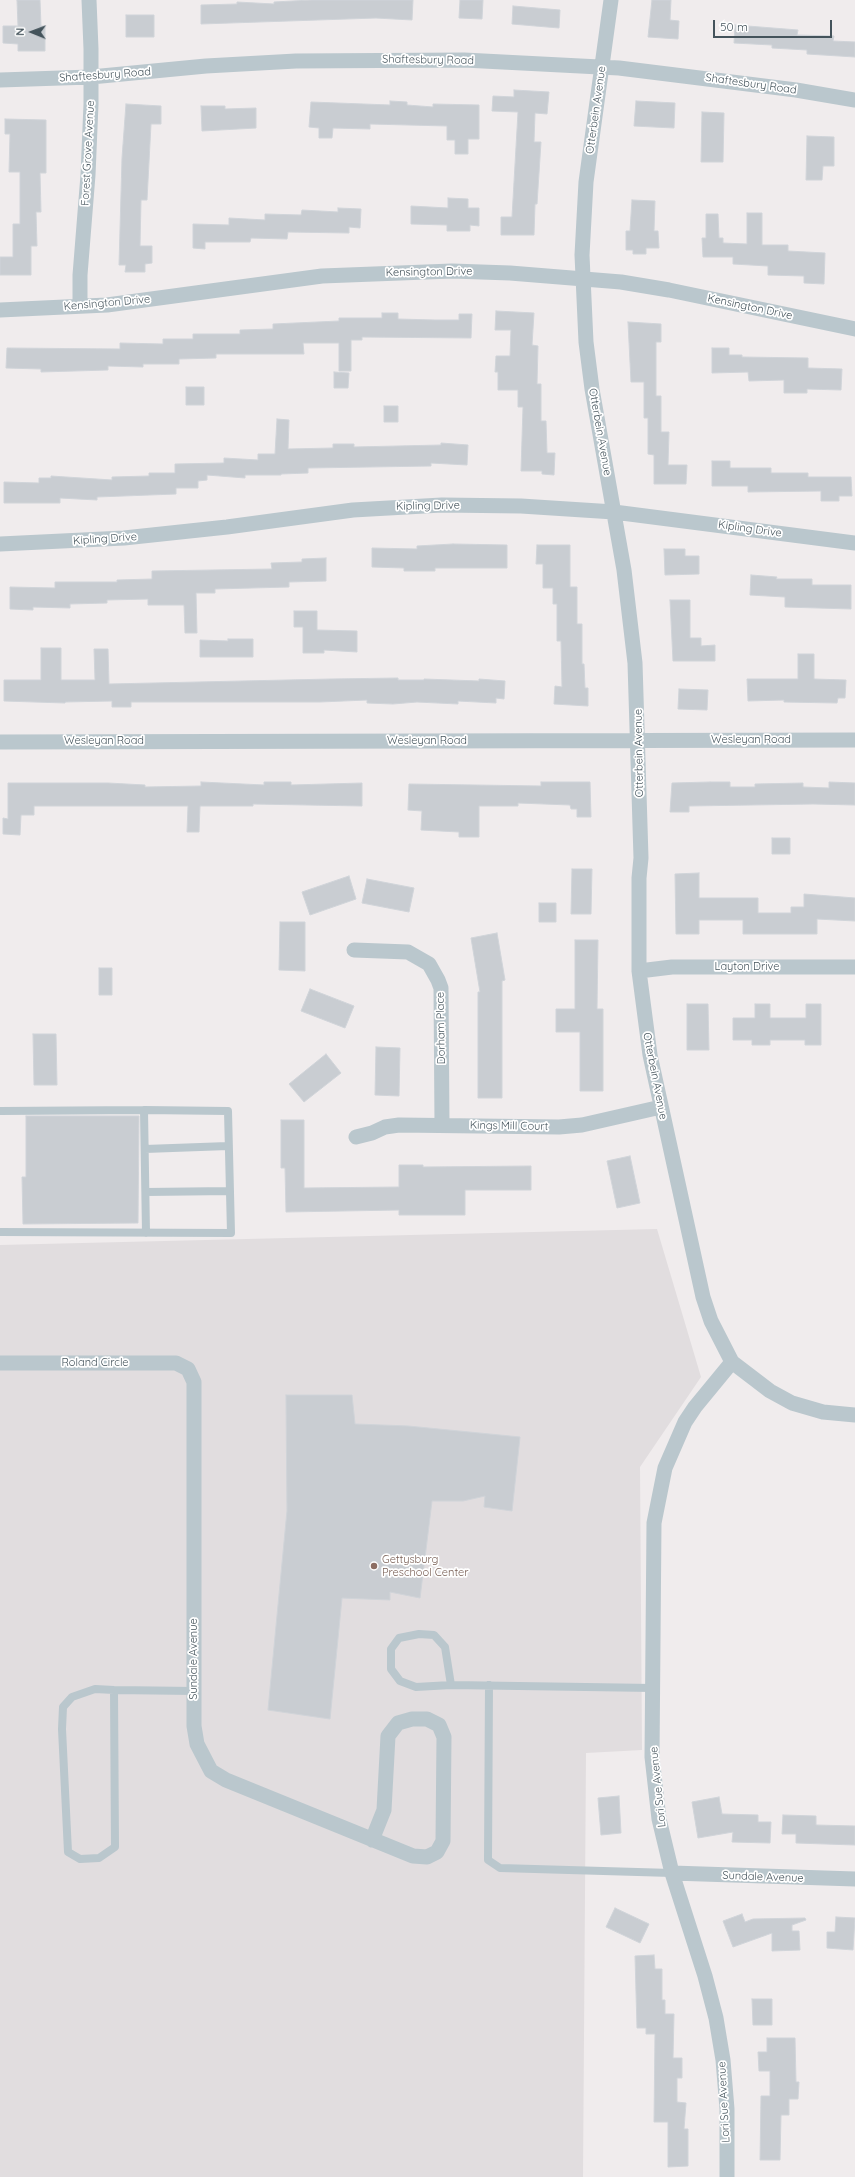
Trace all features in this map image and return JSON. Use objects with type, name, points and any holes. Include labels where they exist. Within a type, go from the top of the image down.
[{"type":"street","name":"Forest Grove Avenue","points":[[80,306],[80,275],[88,175],[91,77],[89,0]]},
{"type":"street","name":"Otterbein Avenue","points":[[611,0],[586,182],[582,278],[586,342],[592,389],[624,570],[635,663],[641,858],[639,878],[639,971],[650,1055],[703,1298],[716,1333],[732,1362],[770,1391],[792,1403],[823,1412],[855,1415]]},
{"type":"street","name":"Shaftesbury Road","points":[[0,80],[91,77],[206,66],[296,61],[464,60],[602,67],[704,78],[796,90],[855,100]]},
{"type":"street","name":"Kensington Drive","points":[[0,310],[107,304],[279,281],[362,273],[452,271],[582,278],[621,282],[669,290],[855,329]]},
{"type":"street","name":"Kipling Drive","points":[[0,544],[182,533],[353,510],[395,507],[521,506],[614,512],[855,543]]},
{"type":"street","name":"Wesleyan Road","points":[[0,742],[855,740]]},
{"type":"street","name":"Dorham Place","points":[[354,950],[408,952],[429,964],[438,980],[441,988],[442,1125]]},
{"type":"street","name":"Layton Drive","points":[[639,971],[672,967],[855,967]]},
{"type":"street","name":"Kings Mill Court","points":[[356,1137],[372,1133],[385,1127],[442,1125],[559,1127],[582,1125],[661,1107]]},
{"type":"street","name":"Roland Circle","points":[[0,1363],[176,1362],[188,1369]]},
{"type":"street","name":"Lori Sue Avenue","points":[[727,2177],[727,2109],[723,2060],[716,2018],[706,1976],[672,1872],[660,1819],[652,1757],[654,1523],[659,1493],[668,1458],[685,1422],[695,1407],[732,1362]]},
{"type":"street","name":"Sundale Avenue","points":[[188,1369],[194,1382],[195,1735],[202,1756],[211,1771],[226,1780],[372,1840],[413,1856],[427,1857],[436,1852],[443,1841],[444,1737],[439,1725],[427,1719],[412,1719],[398,1723],[388,1736],[384,1810],[372,1840]]},
{"type":"street","name":"Sundale Avenue","points":[[672,1872],[855,1879]]},
{"type":"lane","points":[[144,1110],[146,1233]]},
{"type":"lane","points":[[0,1111],[228,1111],[230,1233],[0,1232]]},
{"type":"lane","points":[[145,1149],[228,1146]]},
{"type":"lane","points":[[146,1192],[230,1192]]},
{"type":"lane","points":[[451,1685],[445,1647],[434,1635],[419,1634],[399,1638],[391,1650],[391,1669],[400,1681],[416,1687],[489,1685],[653,1688]]},
{"type":"lane","points":[[489,1685],[488,1860],[500,1868],[672,1872]]},
{"type":"lane","points":[[114,1690],[115,1847],[99,1858],[80,1859],[68,1852],[62,1729],[63,1707],[72,1698],[95,1689],[194,1691]]},
{"type":"shaded area","points":[[657,1229],[701,1377],[640,1467],[642,1750],[586,1753],[583,2177],[0,2177],[0,1245]]},
{"type":"building","points":[[17,0],[40,0],[41,26],[45,26],[45,51],[18,51],[18,44],[3,43],[3,26],[18,26]]},
{"type":"building","points":[[311,0],[413,0],[412,20],[376,18],[201,24],[201,5],[237,4],[237,2],[274,4],[274,2]]},
{"type":"building","points":[[460,0],[483,0],[482,19],[459,18]]},
{"type":"building","points":[[652,0],[671,0],[670,20],[679,21],[678,39],[648,37]]},
{"type":"building","points":[[513,6],[560,10],[559,28],[512,24]]},
{"type":"building","points":[[126,15],[154,15],[154,37],[126,37]]},
{"type":"building","points":[[735,25],[798,30],[797,35],[834,36],[833,41],[855,42],[855,57],[807,54],[807,50],[772,48],[772,45],[734,43]]},
{"type":"building","points":[[514,90],[549,92],[547,114],[535,113],[534,142],[541,142],[537,204],[535,204],[534,235],[501,235],[501,217],[512,217],[518,112],[492,111],[493,96],[514,97]]},
{"type":"building","points":[[390,101],[407,102],[407,105],[433,107],[433,104],[479,105],[479,139],[468,139],[468,154],[455,154],[455,140],[447,140],[447,126],[370,124],[370,129],[333,128],[332,138],[319,138],[319,128],[309,127],[311,102],[390,105]]},
{"type":"building","points":[[636,101],[675,103],[674,128],[634,126]]},
{"type":"building","points":[[126,104],[161,106],[161,124],[151,124],[147,200],[141,200],[140,246],[152,246],[152,263],[145,264],[145,272],[125,272],[126,265],[119,265],[122,158]]},
{"type":"building","points":[[201,106],[225,106],[225,109],[256,108],[256,128],[202,131]]},
{"type":"building","points":[[702,112],[724,113],[723,162],[701,162]]},
{"type":"building","points":[[5,119],[46,120],[46,173],[40,173],[41,212],[36,212],[37,246],[31,246],[31,275],[0,275],[0,257],[13,257],[13,224],[20,224],[20,172],[9,172],[10,134],[5,134]]},
{"type":"building","points":[[807,136],[834,137],[834,166],[823,166],[822,180],[806,180]]},
{"type":"building","points":[[448,198],[468,199],[468,208],[479,208],[479,226],[470,225],[470,231],[447,231],[447,225],[411,224],[411,206],[448,208]]},
{"type":"building","points":[[632,200],[655,201],[654,231],[658,231],[659,248],[646,248],[646,254],[633,254],[633,250],[626,250],[626,231],[630,231]]},
{"type":"building","points":[[338,208],[361,209],[360,228],[349,227],[349,233],[288,232],[287,239],[251,238],[250,242],[205,242],[205,249],[193,248],[193,224],[229,225],[229,218],[265,220],[265,214],[301,215],[302,210],[338,212]]},
{"type":"building","points":[[747,213],[762,213],[762,245],[788,245],[788,251],[825,253],[824,284],[804,283],[804,276],[768,275],[768,266],[733,264],[733,257],[703,257],[702,238],[706,238],[706,214],[718,214],[719,238],[723,238],[723,243],[747,244]]},
{"type":"building","points":[[496,311],[534,313],[532,345],[538,346],[537,384],[541,384],[541,421],[546,421],[547,453],[555,453],[554,475],[542,474],[542,471],[521,471],[523,407],[518,407],[518,390],[498,390],[498,372],[495,372],[496,356],[510,356],[511,330],[495,330]]},
{"type":"building","points":[[382,313],[398,313],[398,319],[435,320],[459,320],[459,314],[472,314],[471,338],[362,337],[362,340],[351,340],[351,371],[339,371],[339,343],[303,343],[304,354],[216,354],[216,358],[179,359],[179,364],[143,364],[143,367],[108,366],[108,370],[41,372],[41,369],[6,368],[7,348],[120,349],[120,343],[163,344],[163,339],[193,339],[193,334],[240,334],[240,330],[273,329],[273,324],[339,321],[339,318],[382,318]]},
{"type":"building","points":[[628,322],[661,324],[661,342],[656,342],[656,396],[661,396],[661,432],[669,432],[668,465],[687,465],[686,484],[654,484],[654,455],[648,454],[648,418],[644,418],[644,382],[631,382]]},
{"type":"building","points":[[712,348],[729,348],[729,355],[742,355],[742,357],[808,358],[808,368],[842,369],[841,390],[807,389],[807,393],[784,393],[784,380],[749,381],[748,372],[712,373]]},
{"type":"building","points":[[334,372],[349,373],[348,388],[334,388]]},
{"type":"building","points":[[186,387],[204,387],[204,405],[186,405]]},
{"type":"building","points":[[384,406],[398,406],[398,422],[384,422]]},
{"type":"building","points":[[277,419],[289,420],[288,449],[333,448],[333,444],[354,444],[354,447],[441,445],[441,443],[468,445],[467,465],[431,463],[431,466],[308,468],[308,473],[245,475],[245,478],[207,475],[207,480],[198,481],[198,488],[176,488],[176,494],[97,497],[97,500],[60,498],[60,503],[4,503],[4,482],[39,483],[39,478],[51,478],[51,476],[112,480],[112,477],[149,476],[149,473],[175,473],[175,464],[224,463],[224,458],[258,460],[258,454],[275,454]]},
{"type":"building","points":[[712,461],[730,461],[730,468],[771,468],[771,473],[808,473],[808,477],[851,477],[852,496],[839,496],[839,501],[821,501],[821,491],[748,492],[748,486],[712,486]]},
{"type":"building","points":[[453,544],[507,545],[507,568],[435,568],[435,571],[404,571],[404,568],[372,567],[372,548],[417,549],[417,546]]},
{"type":"building","points":[[537,545],[570,545],[570,587],[577,587],[577,624],[582,624],[582,664],[584,664],[585,688],[588,688],[588,706],[554,704],[555,686],[562,687],[561,641],[557,641],[557,604],[553,604],[553,588],[543,588],[543,564],[536,564]]},
{"type":"building","points":[[664,549],[685,549],[685,556],[699,556],[699,574],[665,575]]},
{"type":"building","points":[[326,558],[326,581],[289,582],[289,587],[215,589],[215,593],[196,593],[197,633],[185,633],[184,605],[148,605],[148,599],[107,600],[107,603],[70,604],[70,608],[33,607],[33,610],[10,609],[10,587],[55,588],[55,582],[117,582],[117,580],[152,579],[152,571],[272,569],[271,563],[302,562],[302,559]]},
{"type":"building","points":[[751,575],[777,577],[776,579],[812,579],[812,585],[851,585],[851,609],[785,607],[785,597],[750,595]]},
{"type":"building","points":[[670,600],[690,600],[690,638],[701,638],[701,646],[715,645],[715,661],[673,661]]},
{"type":"building","points":[[294,611],[317,611],[317,630],[357,631],[357,652],[324,650],[324,653],[303,653],[303,627],[294,627]]},
{"type":"building","points":[[228,639],[253,639],[253,657],[200,657],[200,640],[228,641]]},
{"type":"building","points":[[41,648],[61,648],[61,680],[95,680],[94,649],[108,649],[109,684],[398,678],[398,680],[424,679],[479,681],[479,679],[505,681],[504,699],[496,698],[496,703],[458,701],[458,704],[417,702],[393,704],[367,703],[367,700],[320,702],[131,702],[131,707],[112,707],[112,701],[65,703],[4,701],[4,680],[41,680]]},
{"type":"building","points":[[798,654],[814,654],[814,679],[846,680],[845,698],[838,698],[837,703],[784,702],[784,700],[748,701],[747,679],[798,679]]},
{"type":"building","points":[[679,689],[708,690],[707,710],[678,709]]},
{"type":"building","points":[[201,782],[264,785],[264,782],[291,782],[291,785],[362,783],[362,806],[253,804],[253,806],[200,806],[199,832],[187,832],[188,806],[34,806],[34,815],[21,815],[20,835],[3,834],[3,818],[8,819],[8,783],[108,783],[145,785],[145,787],[201,786]]},
{"type":"building","points":[[541,782],[590,782],[591,817],[577,817],[577,809],[571,809],[570,805],[518,803],[518,806],[479,806],[479,837],[459,837],[459,832],[421,830],[422,811],[408,810],[409,784],[541,786]]},
{"type":"building","points":[[730,782],[730,787],[755,787],[755,784],[803,783],[803,787],[829,788],[829,782],[855,783],[855,805],[813,804],[689,806],[689,812],[670,812],[672,783]]},
{"type":"building","points":[[772,838],[790,838],[790,854],[772,854]]},
{"type":"building","points":[[572,869],[592,869],[591,914],[571,914]]},
{"type":"building","points":[[699,873],[699,898],[758,898],[758,913],[791,913],[791,907],[804,907],[804,894],[855,898],[855,921],[817,919],[817,934],[743,934],[743,920],[699,920],[699,934],[676,934],[675,874]]},
{"type":"building","points":[[349,876],[356,899],[310,915],[302,892]]},
{"type":"building","points":[[367,879],[414,888],[409,912],[362,903]]},
{"type":"building","points":[[539,903],[556,903],[556,922],[539,922]]},
{"type":"building","points":[[280,922],[305,922],[305,971],[279,970]]},
{"type":"building","points":[[497,933],[505,980],[502,981],[502,1098],[478,1098],[478,992],[480,992],[471,938]]},
{"type":"building","points":[[575,940],[598,940],[597,1009],[603,1009],[603,1091],[580,1091],[580,1032],[556,1032],[556,1009],[575,1009]]},
{"type":"building","points":[[99,968],[112,968],[112,995],[99,995]]},
{"type":"building","points":[[310,989],[354,1006],[345,1028],[301,1011]]},
{"type":"building","points":[[687,1004],[708,1004],[709,1050],[687,1050]]},
{"type":"building","points":[[755,1004],[770,1004],[770,1018],[806,1018],[806,1004],[821,1004],[821,1045],[805,1045],[805,1040],[770,1040],[770,1045],[752,1045],[752,1040],[733,1040],[733,1018],[755,1018]]},
{"type":"building","points":[[33,1034],[56,1034],[57,1085],[34,1085]]},
{"type":"building","points":[[376,1047],[400,1048],[399,1096],[375,1095]]},
{"type":"building","points":[[326,1054],[341,1073],[304,1102],[289,1084]]},
{"type":"building","points":[[26,1116],[139,1116],[138,1223],[23,1224],[22,1177],[26,1177]]},
{"type":"building","points":[[281,1120],[304,1120],[304,1188],[399,1187],[399,1165],[423,1165],[423,1167],[531,1166],[531,1190],[465,1190],[465,1215],[399,1215],[399,1210],[286,1212],[285,1168],[281,1168]]},
{"type":"building","points":[[630,1156],[640,1203],[617,1208],[607,1161]]},
{"type":"building","points":[[286,1395],[352,1395],[355,1424],[408,1426],[520,1437],[512,1511],[484,1507],[485,1496],[463,1501],[432,1501],[420,1598],[390,1592],[390,1600],[342,1598],[330,1719],[268,1710],[287,1511]]},
{"type":"building","points":[[619,1796],[621,1833],[601,1835],[598,1798]]},
{"type":"building","points":[[719,1797],[722,1814],[758,1815],[758,1822],[771,1822],[770,1843],[732,1842],[733,1832],[698,1838],[692,1802]]},
{"type":"building","points":[[783,1815],[816,1816],[816,1825],[855,1826],[855,1845],[796,1843],[796,1834],[782,1834]]},
{"type":"building","points":[[615,1908],[649,1924],[640,1943],[606,1927]]},
{"type":"building","points":[[742,1914],[745,1922],[753,1919],[805,1918],[806,1920],[792,1925],[792,1931],[799,1931],[800,1950],[772,1951],[772,1933],[733,1947],[723,1921]]},
{"type":"building","points":[[836,1917],[855,1918],[853,1950],[827,1948],[827,1932],[835,1932]]},
{"type":"building","points":[[654,1955],[655,1969],[662,1969],[662,2000],[665,2000],[665,2014],[674,2014],[673,2058],[682,2058],[682,2078],[677,2078],[677,2102],[686,2103],[684,2129],[688,2129],[688,2166],[668,2167],[668,2122],[654,2122],[655,2034],[646,2034],[646,2028],[637,2028],[635,1956]]},
{"type":"building","points":[[752,1999],[772,1999],[772,2025],[753,2025]]},
{"type":"building","points":[[767,2038],[795,2038],[796,2082],[799,2082],[798,2099],[789,2099],[789,2115],[781,2115],[780,2160],[760,2160],[761,2096],[770,2096],[770,2071],[759,2071],[758,2052],[767,2052]]},
{"type":"place","name":"Gettysburg Preschool Center","points":[[374,1566]]}]
